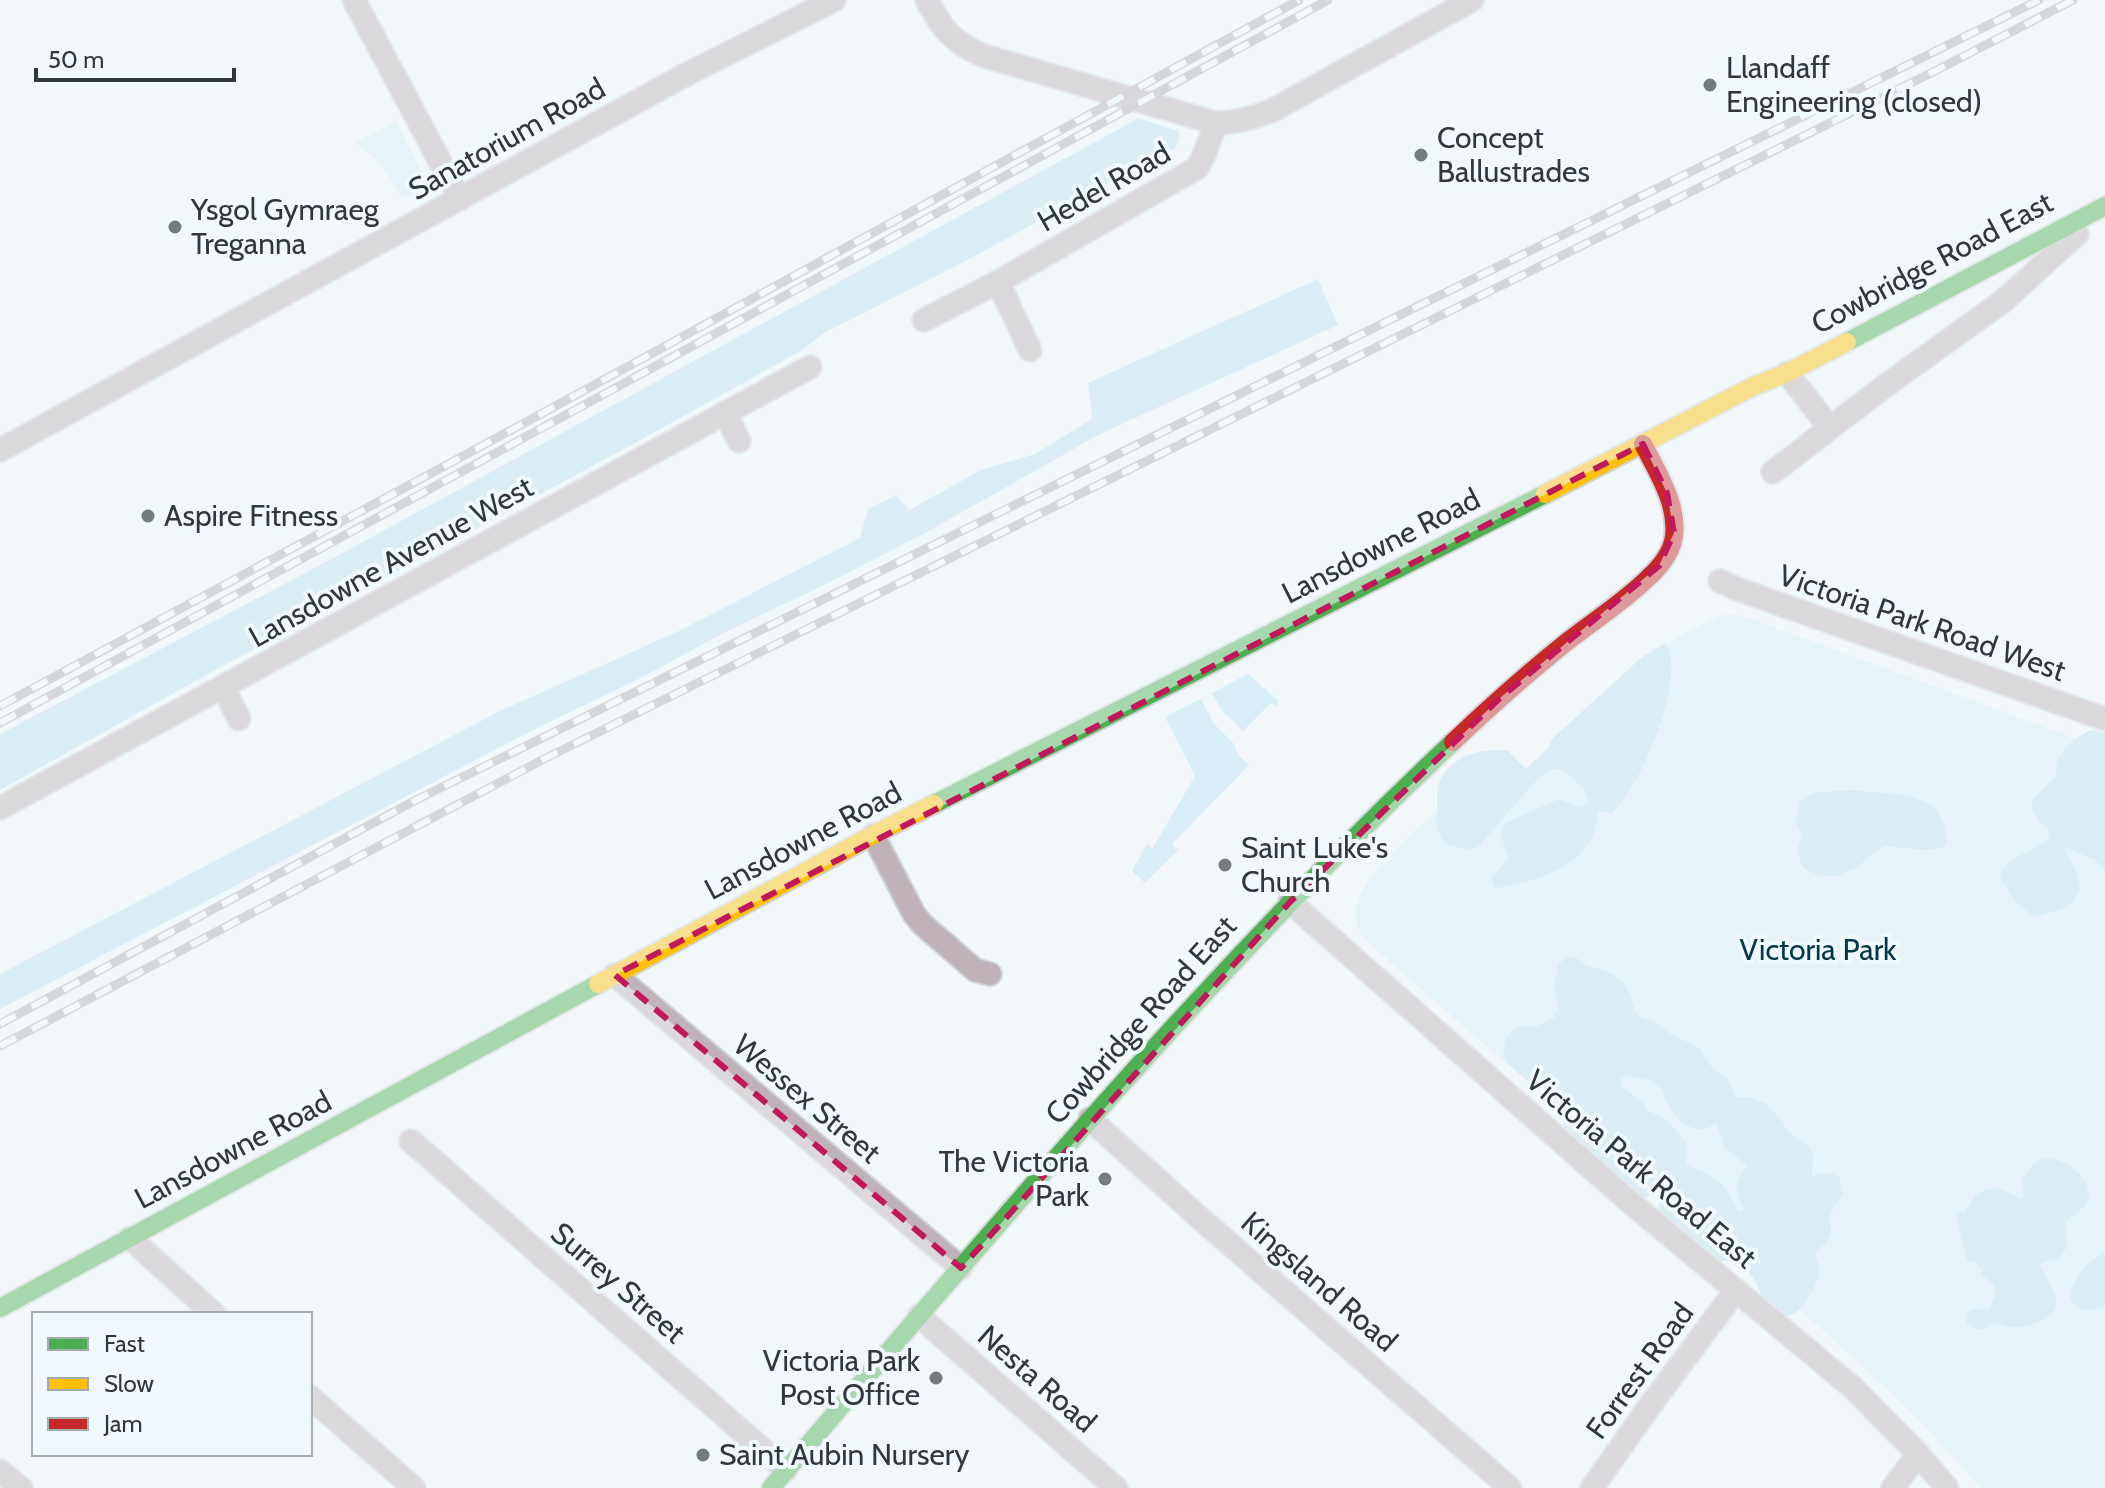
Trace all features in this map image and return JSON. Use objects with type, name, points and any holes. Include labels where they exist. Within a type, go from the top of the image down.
[{"type":"main road","name":"Cowbridge Road East","points":[[771,1488],[1090,1119],[1290,902],[1500,698],[1659,566],[1671,548],[1674,533],[1672,512],[1667,493],[1643,444],[2105,208]]},
{"type":"main road","name":"Lansdowne Road","points":[[0,1308],[873,835],[1643,444]]},
{"type":"street","points":[[354,0],[460,199]]},
{"type":"street","name":"Sanatorium Road","points":[[0,450],[689,73],[834,0]]},
{"type":"street","points":[[927,0],[943,29],[977,53],[1216,123],[1251,119],[1273,110],[1472,0]]},
{"type":"street","name":"Hedel Road","points":[[924,320],[998,282],[1197,168],[1216,123]]},
{"type":"street","name":"Cowbridge Road East","points":[[1773,472],[2002,302],[2105,208]]},
{"type":"street","points":[[998,282],[1030,350]]},
{"type":"street","name":"Lansdowne Avenue West","points":[[0,808],[810,367]]},
{"type":"street","points":[[1787,373],[1830,428]]},
{"type":"street","points":[[725,413],[739,441]]},
{"type":"street","name":"Victoria Park Road West","points":[[1720,581],[2105,719]]},
{"type":"street","points":[[223,687],[239,719]]},
{"type":"street","points":[[873,835],[922,924],[975,970],[990,974]]},
{"type":"street","name":"Victoria Park Road East","points":[[1290,902],[1619,1192],[1852,1387],[1947,1488]]},
{"type":"street","name":"Wessex Street","points":[[615,975],[961,1268]]},
{"type":"street","name":"Kingsland Road","points":[[1090,1119],[1510,1488]]},
{"type":"street","name":"Surrey Street","points":[[411,1141],[786,1470]]},
{"type":"street","points":[[130,1238],[212,1312]]},
{"type":"street","name":"Forrest Road","points":[[1592,1488],[1736,1290]]},
{"type":"street","name":"Nesta Road","points":[[919,1316],[1116,1488]]},
{"type":"street","points":[[312,1399],[414,1488]]},
{"type":"street","points":[[1893,1488],[1918,1454]]},
{"type":"street","points":[[0,1471],[21,1488]]},
{"type":"highlighted area","points":[[1643,444],[1667,493],[1674,533],[1659,566],[1500,698],[1290,902],[961,1268],[615,975]]},
{"type":"green space","points":[[396,122],[425,178],[419,188],[402,198],[382,167],[354,143]]},
{"type":"green space","name":"Victoria Park","points":[[1733,614],[2105,749],[2105,1488],[1981,1488],[1850,1355],[1488,1048],[1365,940],[1358,928],[1356,905],[1376,872],[1433,814],[1507,750],[1526,769],[1548,748],[1552,739],[1641,658],[1686,632],[1723,615]]},
{"type":"green space","points":[[1248,674],[1279,701],[1276,706],[1271,703],[1243,731],[1222,711],[1212,693]]},
{"type":"green space","points":[[1201,699],[1214,724],[1249,765],[1172,844],[1178,850],[1145,883],[1132,871],[1147,844],[1152,849],[1195,776],[1165,717]]},
{"type":"shaded area","points":[[1139,118],[1178,131],[1180,140],[1175,148],[826,332],[799,352],[644,438],[0,790],[0,734],[326,562]]},
{"type":"shaded area","points":[[1318,279],[1338,325],[1100,434],[927,532],[533,730],[0,1009],[0,974],[500,711],[679,631],[860,538],[868,509],[896,495],[909,510],[981,470],[1035,454],[1092,419],[1088,383]]},
{"type":"shaded area","points":[[1666,643],[1671,659],[1668,698],[1654,742],[1623,800],[1612,813],[1598,811],[1595,830],[1588,843],[1567,864],[1539,878],[1495,888],[1491,878],[1509,858],[1500,834],[1505,823],[1559,799],[1582,808],[1589,801],[1584,789],[1562,769],[1550,769],[1477,848],[1465,849],[1445,844],[1438,831],[1437,794],[1441,778],[1461,758],[1488,751],[1507,750],[1526,769],[1548,748],[1552,739],[1641,658]]},
{"type":"shaded area","points":[[2091,730],[2105,733],[2105,870],[2095,860],[2063,846],[2078,874],[2080,889],[2073,902],[2065,908],[2036,917],[2014,899],[2000,874],[2009,861],[2049,839],[2048,830],[2031,808],[2033,799],[2056,777],[2058,761],[2065,748]]},
{"type":"shaded area","points":[[1851,790],[1909,797],[1930,804],[1944,824],[1947,840],[1943,848],[1924,850],[1884,846],[1859,866],[1837,876],[1820,876],[1803,868],[1797,850],[1802,835],[1796,822],[1799,802],[1814,793]]},
{"type":"shaded area","points":[[1566,957],[1575,957],[1586,965],[1613,974],[1630,993],[1635,1012],[1698,1047],[1713,1069],[1728,1078],[1735,1097],[1753,1098],[1766,1104],[1787,1131],[1808,1145],[1813,1155],[1812,1176],[1826,1173],[1840,1178],[1842,1194],[1829,1217],[1831,1232],[1827,1241],[1815,1252],[1819,1275],[1808,1298],[1796,1312],[1780,1317],[1763,1302],[1749,1272],[1731,1261],[1713,1261],[1694,1238],[1668,1225],[1660,1214],[1658,1186],[1647,1197],[1631,1203],[1562,1140],[1565,1113],[1507,1063],[1503,1054],[1506,1039],[1513,1030],[1522,1026],[1535,1027],[1554,1018],[1558,1009],[1554,988],[1558,965]],"holes":[[[1627,1075],[1652,1081],[1662,1089],[1666,1102],[1684,1124],[1700,1129],[1717,1124],[1725,1149],[1748,1166],[1737,1187],[1738,1198],[1745,1210],[1739,1212],[1718,1181],[1686,1165],[1685,1141],[1667,1120],[1647,1110],[1623,1087],[1621,1079]]]},
{"type":"shaded area","points":[[2044,1158],[2070,1166],[2086,1183],[2089,1197],[2082,1209],[2066,1222],[2067,1247],[2058,1260],[2040,1265],[2056,1297],[2054,1311],[2048,1317],[2025,1326],[2008,1327],[1995,1323],[1984,1330],[1974,1329],[1966,1322],[1967,1315],[1971,1309],[1989,1309],[1995,1291],[1978,1263],[1967,1260],[1955,1212],[1965,1212],[1977,1195],[1990,1188],[2022,1200],[2021,1180],[2034,1163]]},
{"type":"shaded area","points":[[2105,1251],[2105,1307],[2081,1309],[2070,1300],[2073,1285],[2086,1266]]},
{"type":"railway","points":[[0,706],[1299,0]]},
{"type":"railway","points":[[0,723],[1328,0]]},
{"type":"railway","points":[[0,1024],[414,801],[2039,0]]},
{"type":"railway","points":[[0,1046],[544,759],[2073,0]]},
{"type":"traffic: fast","points":[[1847,342],[2105,206]]},
{"type":"traffic: fast","points":[[934,804],[1545,494]]},
{"type":"traffic: fast","points":[[771,1488],[1187,1012],[1362,830],[1453,742]]},
{"type":"traffic: fast","points":[[0,1308],[598,984]]},
{"type":"traffic: slow","points":[[1545,494],[1754,386],[1847,342]]},
{"type":"traffic: slow","points":[[598,984],[934,804]]},
{"type":"traffic: jam","points":[[1453,742],[1538,665],[1640,586],[1665,558],[1674,536],[1673,512],[1643,444]]},
{"type":"place","name":"Llandaff Engineering (closed)","points":[[1710,85]]},
{"type":"place","name":"Concept Ballustrades","points":[[1421,155]]},
{"type":"place","name":"Ysgol Gymraeg Treganna","points":[[175,227]]},
{"type":"place","name":"Aspire Fitness","points":[[148,516]]},
{"type":"place","name":"Saint Luke's Church","points":[[1225,865]]},
{"type":"place","name":"The Victoria Park","points":[[1105,1179]]},
{"type":"place","name":"Victoria Park Post Office","points":[[936,1378]]},
{"type":"place","name":"Saint Aubin Nursery","points":[[703,1455]]}]
